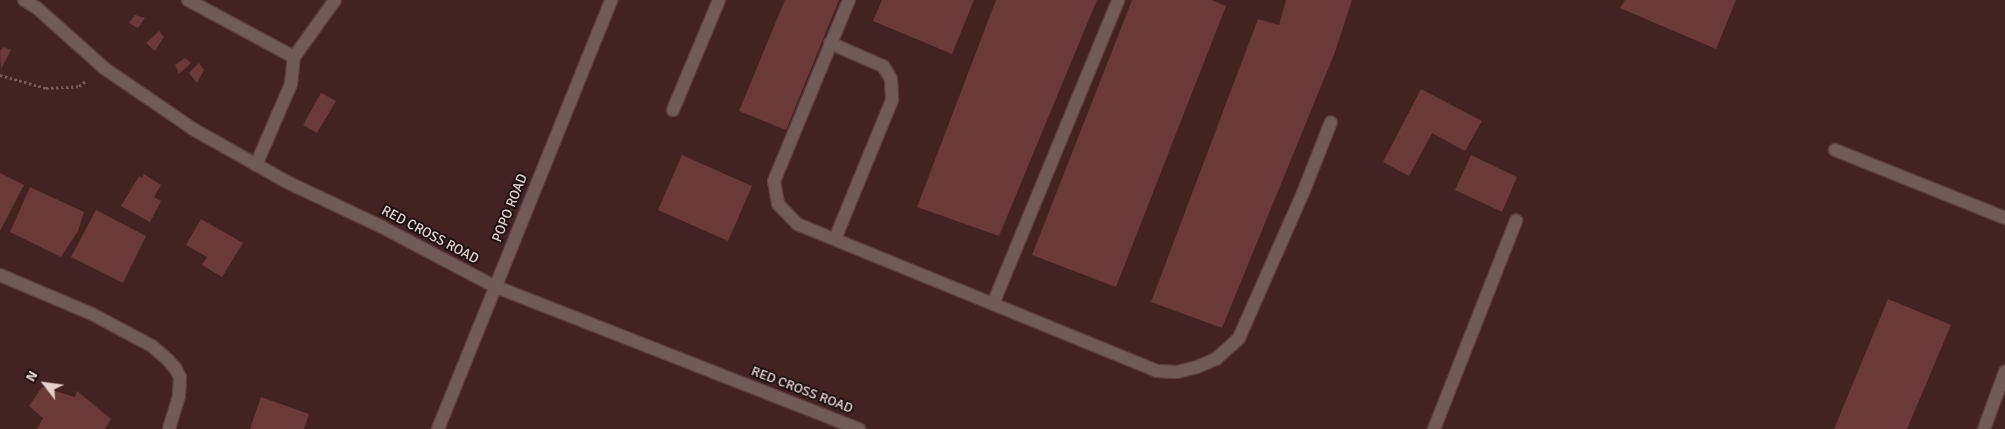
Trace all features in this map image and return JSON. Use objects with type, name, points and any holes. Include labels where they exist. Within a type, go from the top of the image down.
[{"type":"street","name":"RED CROSS ROAD","points":[[24,0],[37,8],[104,68],[193,129],[289,183],[382,227],[494,286],[859,429]]},
{"type":"street","points":[[188,0],[294,57]]},
{"type":"street","points":[[256,165],[291,84],[294,57],[335,0]]},
{"type":"street","name":"POPO ROAD","points":[[438,429],[494,286],[611,0]]},
{"type":"street","points":[[673,110],[719,0]]},
{"type":"street","points":[[849,0],[774,181],[778,204],[797,224],[1157,371],[1177,372],[1197,367],[1216,359],[1238,338],[1303,193],[1331,122]]},
{"type":"street","points":[[993,304],[1118,0]]},
{"type":"street","points":[[830,43],[883,66],[891,79],[892,100],[835,239]]},
{"type":"street","points":[[1835,150],[2005,218]]},
{"type":"street","points":[[1434,429],[1516,221]]},
{"type":"street","points":[[0,275],[92,314],[152,346],[168,360],[180,377],[179,396],[169,429]]},
{"type":"street","points":[[1984,429],[2005,372]]},
{"type":"path","points":[[0,75],[46,88],[79,86],[104,68]]},
{"type":"building","points":[[785,0],[839,0],[786,130],[739,111]]},
{"type":"building","points":[[882,0],[974,0],[952,54],[873,21]]},
{"type":"building","points":[[996,0],[1097,0],[999,236],[917,207]]},
{"type":"building","points":[[1132,0],[1211,0],[1226,6],[1116,287],[1032,255]]},
{"type":"building","points":[[1286,0],[1352,0],[1335,52],[1222,328],[1151,302],[1258,19],[1279,25]]},
{"type":"building","points":[[1625,0],[1736,0],[1716,49],[1620,8]]},
{"type":"building","points":[[135,15],[145,18],[138,28],[129,23]]},
{"type":"building","points":[[159,31],[164,37],[155,51],[146,43]]},
{"type":"building","points":[[3,47],[11,50],[1,69],[0,51]]},
{"type":"building","points":[[185,58],[191,63],[179,74],[175,65]]},
{"type":"building","points":[[199,63],[204,70],[197,83],[189,73]]},
{"type":"building","points":[[1421,89],[1482,121],[1465,151],[1432,133],[1409,176],[1383,162]]},
{"type":"building","points":[[321,93],[336,101],[317,133],[303,125]]},
{"type":"building","points":[[682,155],[752,186],[728,241],[658,210]]},
{"type":"building","points":[[1471,155],[1517,177],[1502,212],[1455,190]]},
{"type":"building","points":[[0,173],[24,185],[0,231]]},
{"type":"building","points":[[144,174],[161,185],[154,197],[161,201],[150,222],[121,206],[139,176],[142,178]]},
{"type":"building","points":[[30,187],[84,212],[78,231],[61,257],[10,232]]},
{"type":"building","points":[[96,210],[146,236],[123,283],[71,257]]},
{"type":"building","points":[[201,219],[243,243],[222,277],[202,265],[207,257],[186,245]]},
{"type":"building","points":[[1888,299],[1951,325],[1907,429],[1834,429]]},
{"type":"building","points":[[42,387],[75,397],[77,391],[111,419],[105,429],[37,429],[43,418],[29,406]]},
{"type":"building","points":[[261,397],[309,414],[304,429],[250,429]]}]
